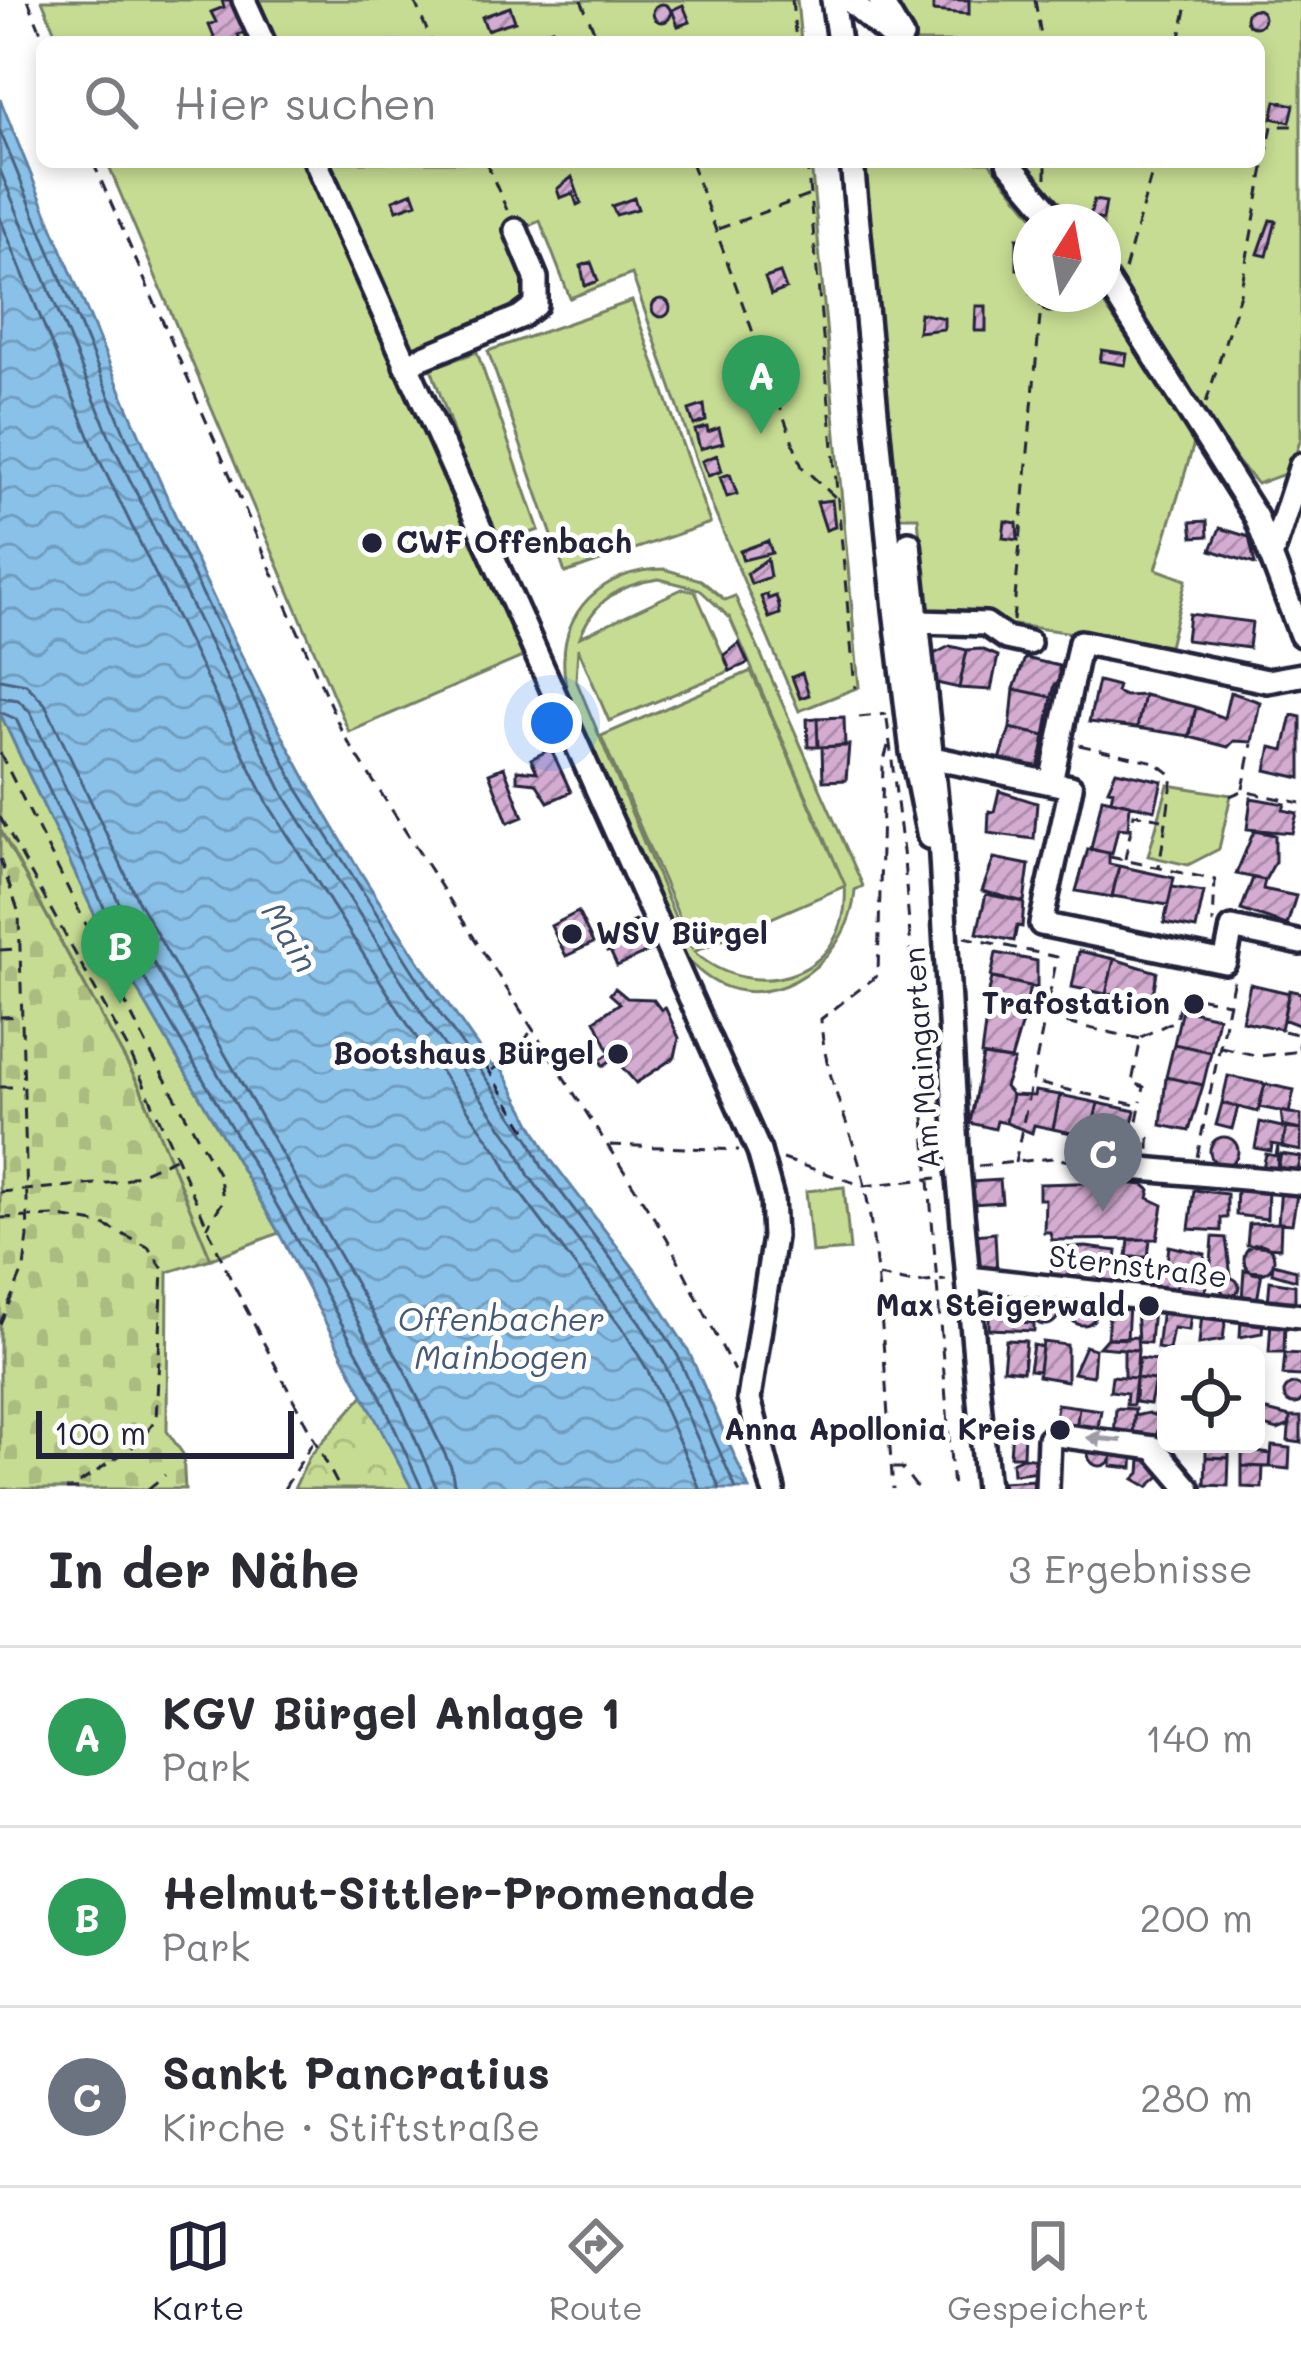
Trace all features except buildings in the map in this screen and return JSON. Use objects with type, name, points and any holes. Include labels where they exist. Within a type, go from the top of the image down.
[{"type":"street","points":[[244,0],[260,36]]},
{"type":"street","points":[[833,0],[838,36]]},
{"type":"street","points":[[849,0],[894,36]]},
{"type":"street","points":[[880,0],[898,36]]},
{"type":"street","points":[[319,168],[759,1151],[772,1198],[774,1237],[748,1399],[773,1489]]},
{"type":"street","points":[[853,168],[912,752],[943,884]]},
{"type":"street","points":[[1013,168],[1044,204]]},
{"type":"street","points":[[405,365],[520,317],[536,305],[536,278],[516,230]]},
{"type":"street","points":[[1121,299],[1200,422],[1273,552],[1301,635]]},
{"type":"street","points":[[1273,552],[1301,465]]},
{"type":"street","name":"Am Maingarten","points":[[908,543],[933,758],[959,1172],[987,1489]]},
{"type":"street","points":[[920,622],[989,625],[1006,638],[1029,643]]},
{"type":"street","points":[[1051,783],[1080,642],[1267,681],[1301,675]]},
{"type":"street","points":[[933,758],[1071,787],[1041,924],[1225,962],[1232,928],[1301,943]]},
{"type":"street","points":[[1140,1169],[1301,1183]]},
{"type":"street","name":"Sternstraße","points":[[969,1278],[1301,1316]]},
{"type":"street","points":[[1047,1489],[1048,1439],[1057,1435],[1154,1448],[1189,1489]]},
{"type":"path","points":[[28,0],[43,36]]},
{"type":"path","points":[[414,0],[430,36]]},
{"type":"path","points":[[581,0],[596,36]]},
{"type":"path","points":[[792,0],[795,36]]},
{"type":"path","points":[[1035,0],[1041,36]]},
{"type":"path","points":[[1180,36],[1188,0]]},
{"type":"path","points":[[1265,160],[1271,126],[1301,126]]},
{"type":"path","points":[[96,168],[343,734],[668,1238],[748,1399]]},
{"type":"path","points":[[489,168],[516,230]]},
{"type":"path","points":[[693,168],[802,467],[837,499]]},
{"type":"path","points":[[808,168],[855,688]]},
{"type":"path","points":[[1121,283],[1153,168]]},
{"type":"path","points":[[1200,422],[1245,274],[1264,168]]},
{"type":"path","points":[[716,230],[810,196]]},
{"type":"path","points":[[1013,622],[1040,312]]},
{"type":"path","points":[[859,717],[886,714],[890,742],[953,1489]]},
{"type":"path","points":[[1059,741],[1167,769],[1174,778],[1159,868]]},
{"type":"path","points":[[890,742],[904,783]]},
{"type":"path","points":[[890,742],[883,764],[878,975],[821,1019],[864,1186],[877,1276],[893,1489]]},
{"type":"path","points":[[1242,790],[1252,744]]},
{"type":"path","points":[[0,753],[148,1050],[220,1177],[223,1201],[207,1228]]},
{"type":"path","points":[[1230,796],[1242,790],[1301,803]]},
{"type":"path","points":[[1125,860],[1134,814],[1165,820]]},
{"type":"path","points":[[0,817],[130,1053],[207,1228],[340,1489]]},
{"type":"path","points":[[1110,857],[1215,880],[1219,889],[1212,924],[1232,928]]},
{"type":"path","points":[[0,860],[17,898],[28,1216],[24,1268],[0,1324]]},
{"type":"path","points":[[944,933],[1057,957],[1015,1163]]},
{"type":"path","points":[[0,950],[20,949]]},
{"type":"path","points":[[1193,1172],[1236,964],[1225,962]]},
{"type":"path","points":[[1045,1018],[1141,1039],[1176,1020],[1182,994],[1228,1003]]},
{"type":"path","points":[[0,1017],[22,1016]]},
{"type":"path","points":[[528,1133],[488,1068],[512,1058],[533,1028]]},
{"type":"path","points":[[1220,1047],[1258,1056],[1301,1051],[1296,1034],[1284,1031]]},
{"type":"path","points":[[609,1145],[759,1151],[864,1186],[1053,1158],[1092,1168],[1140,1169],[1149,1138],[1133,1135],[1144,1087],[1132,1082],[1141,1039]]},
{"type":"path","points":[[1032,1082],[1140,1106]]},
{"type":"path","points":[[0,1087],[24,1087]]},
{"type":"path","points":[[0,1192],[121,1182],[177,1157]]},
{"type":"path","points":[[0,1218],[28,1216],[102,1224],[148,1246],[163,1270],[156,1420],[138,1444],[77,1488],[66,1489]]},
{"type":"path","points":[[877,1276],[938,1281],[969,1278]]},
{"type":"path","points":[[284,1489],[315,1438]]},
{"type":"path","points":[[891,1468],[902,1468],[917,1489]]},
{"type":"path","points":[[148,1489],[165,1474]]},
{"type":"green space","points":[[42,0],[236,0],[252,36],[57,36]]},
{"type":"green space","points":[[250,0],[797,0],[800,36],[266,36]]},
{"type":"green space","points":[[889,0],[1301,0],[1301,438],[1290,472],[1257,484],[1121,288],[1121,204],[1055,204],[1024,168],[1265,168],[1265,36],[913,36]]},
{"type":"green space","name":"CWF Offenbach","points":[[110,168],[311,168],[527,655],[349,732]]},
{"type":"green space","points":[[325,168],[812,168],[859,687],[799,711],[712,506],[632,274],[570,298],[540,221],[511,234],[528,281],[529,309],[417,355],[405,351]]},
{"type":"green space","points":[[863,168],[994,168],[1023,204],[1013,204],[1013,312],[1109,312],[1195,440],[1156,569],[1186,580],[1169,646],[926,613],[918,517],[896,517]]},
{"type":"green space","points":[[632,301],[710,523],[565,573],[488,351]]},
{"type":"green space","points":[[477,352],[539,530],[493,546],[431,368]]},
{"type":"green space","points":[[653,569],[701,580],[725,600],[735,596],[863,886],[855,890],[849,918],[818,965],[770,990],[743,991],[717,983],[681,951],[574,715],[564,653],[571,624],[589,598],[606,585]],"holes":[[[659,579],[699,589],[730,618],[845,885],[751,671],[601,736],[693,949],[683,936],[576,680],[578,648],[609,721],[730,671],[695,591],[682,589],[580,637],[593,613],[611,596]],[[845,886],[843,917],[833,942],[817,960],[795,973],[771,979],[745,977],[719,969],[694,952]]]},
{"type":"green space","points":[[0,713],[98,922],[279,1233],[211,1259],[140,1087],[0,829]]},
{"type":"green space","points":[[1168,785],[1231,795],[1219,849],[1188,865],[1148,856]]},
{"type":"green space","points":[[0,830],[140,1087],[211,1259],[168,1272],[167,1431],[183,1454],[185,1489],[0,1489]]},
{"type":"green space","points":[[844,1187],[850,1250],[812,1253],[806,1191]]},
{"type":"green space","points":[[366,1392],[412,1489],[294,1489],[309,1457]]},
{"type":"water","name":"Offenbacher Mainbogen","points":[[0,99],[182,530],[307,781],[418,961],[491,1065],[501,1067],[551,1160],[643,1280],[688,1350],[749,1489],[412,1489],[279,1233],[98,922],[0,713]]},
{"type":"place","name":"KGV Bürgel Anlage 1","points":[[761,434]]},
{"type":"place","name":"CWF Offenbach","points":[[372,543]]},
{"type":"place","name":"WSV Bürgel","points":[[572,934]]},
{"type":"place","name":"Helmut-Sittler-Promenade","points":[[120,1004]]},
{"type":"place","name":"Trafostation","points":[[1194,1004]]},
{"type":"place","name":"Bootshaus Bürgel","points":[[618,1054]]},
{"type":"place","name":"Sankt Pancratius","points":[[1103,1212]]},
{"type":"place","name":"Max Steigerwald","points":[[1149,1306]]},
{"type":"place","name":"Anna Apollonia Kreis","points":[[1060,1430]]},
{"type":"water label","name":"Main","points":[[290,937]]}]
